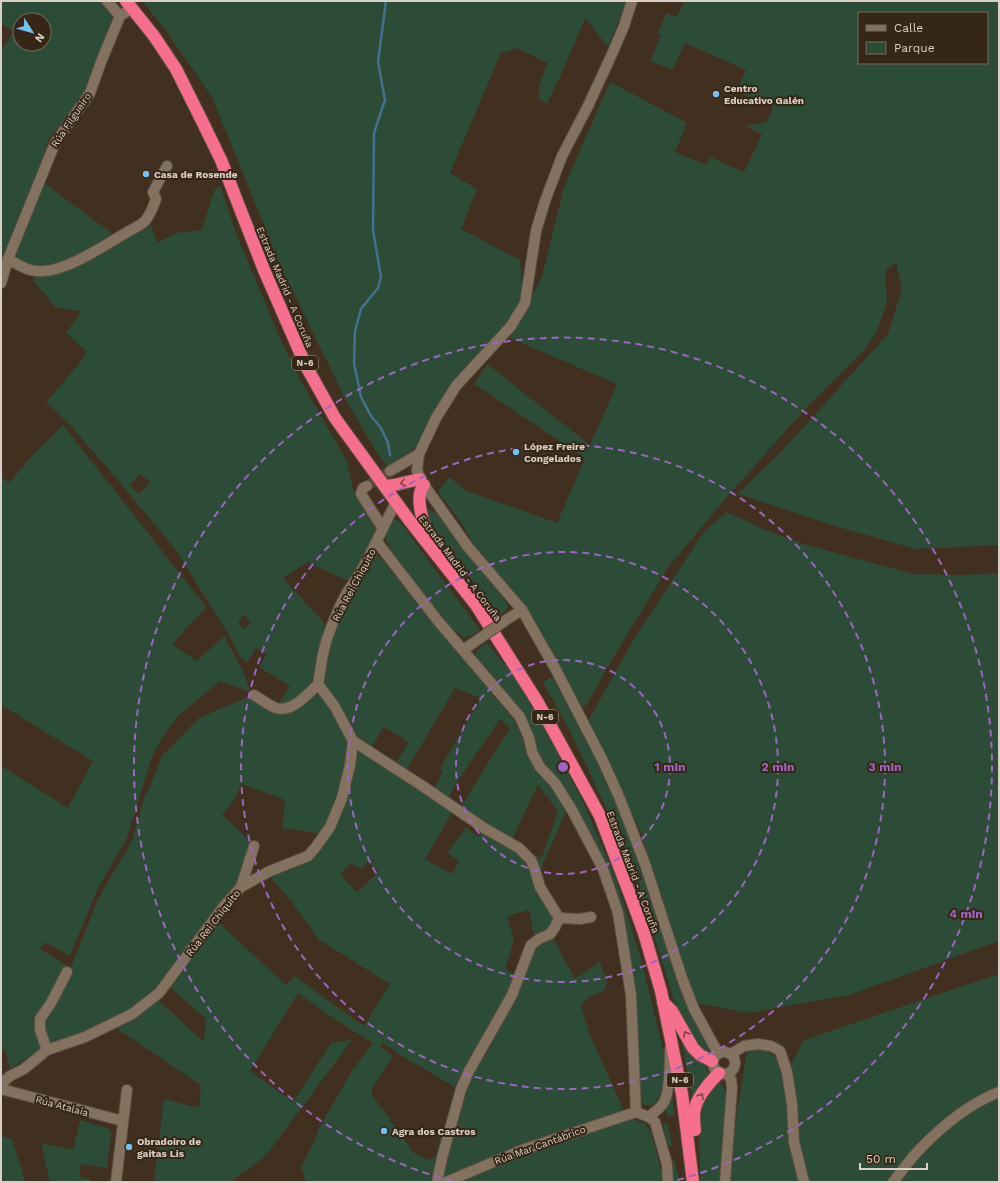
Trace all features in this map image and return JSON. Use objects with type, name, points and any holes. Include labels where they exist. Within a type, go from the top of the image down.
[{"type":"highway","name":"Estrada Madrid - A Coruña","points":[[129,5],[154,36],[176,69],[206,129],[221,160],[264,270],[306,366],[335,418],[396,502],[476,605],[537,701],[600,816],[615,852],[644,933],[662,1001],[682,1094],[693,1182]]},
{"type":"highway","points":[[384,486],[422,482],[419,496],[423,518],[432,549]]},
{"type":"highway","points":[[662,1001],[672,1011],[693,1048],[700,1055],[715,1057]]},
{"type":"highway","points":[[691,1161],[696,1138],[694,1117],[695,1106],[702,1094],[723,1074]]},
{"type":"street","points":[[107,1],[120,16],[129,5]]},
{"type":"street","points":[[632,1],[624,26],[612,54],[588,106],[562,156],[547,195],[536,231],[525,303],[510,326],[456,386],[436,418],[419,454],[417,471],[422,482],[468,547],[522,610],[556,670],[603,761],[620,799],[645,864],[682,978],[715,1057],[714,1068],[731,1079],[732,1088],[725,1182]]},
{"type":"street","name":"Rúa Filgueiro","points":[[1,283],[8,259],[54,143],[90,93],[120,16]]},
{"type":"street","points":[[8,259],[35,272],[63,267],[144,222],[152,211],[156,199],[153,192],[167,166]]},
{"type":"street","points":[[390,471],[419,454]]},
{"type":"street","points":[[367,486],[363,488],[361,494],[382,527]]},
{"type":"street","name":"Rúa Rei Chiquito","points":[[318,684],[327,637],[346,594],[361,572],[377,542],[382,527],[396,502]]},
{"type":"street","points":[[377,542],[438,622],[520,718],[529,738],[532,752],[540,767],[555,783],[572,810],[603,869],[618,913],[631,995],[636,1112],[654,1120],[667,1164],[668,1182]]},
{"type":"street","points":[[463,650],[522,610]]},
{"type":"street","points":[[254,695],[276,708],[288,707],[304,698],[318,684],[334,707],[353,741],[484,828],[519,848],[530,860],[535,870],[540,887],[559,918]]},
{"type":"street","name":"Rúa Rei Chiquito","points":[[1,1084],[10,1076],[24,1069],[47,1050],[85,1037],[132,1014],[159,993],[224,906],[241,887],[270,871],[308,856],[330,827],[342,798],[349,771],[353,741]]},
{"type":"street","points":[[241,887],[254,846]]},
{"type":"street","points":[[559,918],[580,919],[591,917]]},
{"type":"street","points":[[437,1182],[460,1093],[469,1071],[512,995],[531,945],[550,934],[559,918]]},
{"type":"street","points":[[47,1050],[40,1030],[40,1019],[51,1003],[67,972]]},
{"type":"street","points":[[649,1117],[659,1108],[666,1098],[671,1041]]},
{"type":"street","points":[[731,1054],[744,1046],[758,1044],[771,1046],[780,1052],[787,1072],[792,1104],[794,1142],[804,1182]]},
{"type":"street","points":[[715,1057],[725,1051],[731,1054],[735,1060],[735,1067],[730,1072],[723,1074]]},
{"type":"street","name":"Rúa Atalaia","points":[[1,1089],[123,1121]]},
{"type":"street","points":[[116,1182],[127,1090]]},
{"type":"street","points":[[893,1182],[919,1150],[947,1124],[982,1099],[999,1092]]},
{"type":"street","name":"Rúa Mar Cantábrico","points":[[446,1182],[522,1150],[636,1112]]},
{"type":"green space","points":[[1,1],[102,1],[115,15],[83,95],[72,111],[49,138],[39,168],[1,261],[1,234],[3,231],[1,229],[1,50],[12,35],[12,52],[52,52],[52,12],[12,12],[12,31],[1,24]]},
{"type":"green space","points":[[142,1],[627,1],[608,47],[585,18],[547,104],[539,99],[539,85],[548,63],[517,48],[501,53],[450,173],[477,189],[461,229],[520,260],[522,285],[520,299],[518,306],[509,321],[454,384],[431,417],[419,445],[388,467],[375,450],[345,398],[281,267],[212,97],[164,28]]},
{"type":"green space","points":[[685,1],[999,1],[999,545],[916,549],[835,526],[738,494],[782,451],[888,334],[902,289],[896,262],[885,271],[887,303],[876,333],[865,349],[807,407],[734,489],[669,566],[608,666],[588,703],[581,710],[576,697],[539,632],[518,600],[476,548],[462,524],[438,492],[449,477],[467,491],[557,523],[585,458],[474,384],[487,364],[590,445],[617,384],[510,338],[542,277],[564,187],[610,82],[687,123],[675,152],[706,165],[710,157],[744,172],[762,134],[745,126],[767,122],[773,107],[736,92],[746,70],[685,43],[672,70],[650,61],[661,35],[657,33],[667,13],[677,17]]},
{"type":"green space","points":[[44,183],[114,235],[71,259],[58,264],[46,268],[35,269],[26,266],[15,255]]},
{"type":"green space","points":[[220,185],[234,228],[279,336],[302,383],[347,461],[353,490],[359,495],[379,525],[374,530],[370,546],[350,582],[308,562],[283,578],[325,624],[313,677],[304,695],[296,701],[278,705],[290,686],[259,667],[267,654],[256,648],[247,662],[241,658],[229,635],[175,549],[71,426],[46,402],[84,358],[86,351],[66,333],[82,311],[56,308],[33,280],[33,276],[58,271],[151,225],[157,243],[176,233],[202,230],[214,191]],"holes":[[[140,474],[151,482],[139,494],[130,485]],[[244,614],[251,623],[244,629],[238,623]]]},
{"type":"green space","points":[[63,425],[206,607],[172,644],[197,661],[224,636],[242,669],[249,690],[247,691],[220,681],[179,715],[161,739],[152,757],[126,840],[96,892],[70,956],[45,942],[40,949],[66,965],[57,987],[46,1005],[42,1049],[10,1069],[5,1050],[1,1051],[1,766],[68,808],[93,761],[1,705],[1,477],[9,483],[33,455]]},
{"type":"green space","points":[[425,508],[436,513],[502,595],[508,606],[507,610],[499,615],[433,531]]},
{"type":"green space","points":[[726,512],[770,532],[803,544],[913,574],[964,575],[999,573],[999,941],[849,995],[748,1013],[697,1003],[665,915],[641,833],[588,721],[634,639],[703,533]]},
{"type":"green space","points":[[394,519],[400,522],[480,630],[465,638],[453,630],[443,620],[424,597],[402,567],[387,542],[385,532]]},
{"type":"green space","points":[[372,556],[378,556],[384,562],[515,721],[529,755],[566,811],[539,873],[533,856],[542,857],[558,811],[538,785],[511,841],[460,808],[510,728],[500,719],[457,782],[448,798],[434,788],[443,772],[440,768],[481,698],[455,688],[406,771],[395,764],[409,742],[384,727],[371,748],[361,741],[356,735],[327,691],[323,677],[331,637],[341,611]]},
{"type":"green space","points":[[486,642],[513,674],[536,712],[584,804],[615,876],[640,956],[664,1053],[664,1089],[660,1097],[651,1106],[644,1105],[641,1098],[637,1020],[630,957],[622,915],[561,785],[539,756],[517,708],[476,657],[476,651]]},
{"type":"green space","points":[[552,677],[593,751],[624,818],[686,998],[696,1024],[710,1045],[711,1051],[705,1052],[700,1049],[674,1001],[625,848],[570,731],[543,682]]},
{"type":"green space","points":[[316,694],[322,696],[330,706],[349,739],[343,783],[323,834],[282,828],[285,800],[242,784],[232,803],[222,815],[250,841],[237,886],[152,997],[126,1015],[49,1047],[42,1020],[69,972],[99,897],[132,841],[145,795],[150,787],[162,756],[199,718],[245,698],[254,699],[273,710]]},
{"type":"green space","points":[[358,750],[453,811],[425,859],[452,874],[459,861],[447,853],[466,827],[477,836],[482,833],[519,852],[530,864],[554,919],[546,930],[534,937],[529,910],[507,916],[514,940],[505,969],[517,976],[458,1089],[383,1043],[380,1047],[393,1056],[372,1089],[372,1095],[414,1153],[429,1160],[435,1157],[453,1097],[450,1092],[457,1097],[434,1180],[432,1182],[306,1182],[301,1167],[315,1140],[319,1128],[352,1071],[373,1043],[339,1022],[298,993],[250,1071],[293,1102],[331,1043],[352,1040],[267,1154],[252,1167],[240,1174],[232,1182],[154,1182],[164,1099],[199,1108],[201,1085],[116,1028],[156,998],[204,1042],[206,1019],[169,986],[217,921],[286,985],[294,976],[364,1026],[390,984],[318,939],[289,898],[269,876],[304,863],[330,833],[341,815],[351,783]],"holes":[[[367,862],[379,871],[356,892],[340,874],[350,863],[363,869]]]},
{"type":"green space","points":[[552,936],[575,979],[600,961],[607,983],[604,991],[589,997],[581,1005],[589,1033],[624,1111],[442,1179],[467,1088],[478,1066],[492,1045],[488,1042],[533,950],[540,940]]},
{"type":"green space","points":[[999,974],[999,1182],[729,1182],[734,1133],[747,1051],[766,1050],[776,1058],[784,1077],[804,1040]]},
{"type":"green space","points":[[681,1036],[705,1064],[708,1073],[702,1087],[692,1099]]},
{"type":"green space","points":[[719,1081],[727,1094],[720,1182],[701,1182],[699,1107]]},
{"type":"green space","points":[[671,1091],[674,1116],[667,1116],[666,1111]]},
{"type":"green space","points":[[628,1118],[644,1123],[651,1132],[664,1182],[456,1182],[525,1152]]},
{"type":"green space","points":[[80,1120],[108,1128],[111,1133],[107,1168],[81,1164],[79,1177],[90,1179],[89,1182],[50,1182],[41,1143],[73,1150]]},
{"type":"green space","points":[[663,1123],[668,1125],[672,1146],[667,1146]]},
{"type":"green space","points":[[1,1136],[12,1139],[25,1182],[4,1182],[1,1172]]},
{"type":"green space","points":[[674,1159],[680,1182],[672,1182],[669,1160]]},
{"type":"waterway","points":[[386,1],[378,62],[385,100],[374,133],[373,230],[381,277],[378,288],[361,309],[355,331],[354,363],[361,397],[371,416],[381,428],[388,443],[390,455]]},
{"type":"tunnel","points":[[367,486],[390,471]]},
{"type":"place","name":"Centro Educativo Galén","points":[[716,94]]},
{"type":"place","name":"Casa de Rosende","points":[[146,174]]},
{"type":"place","name":"López Freire Congelados","points":[[516,452]]},
{"type":"place","name":"Agra dos Castros","points":[[384,1131]]},
{"type":"place","name":"Obradoiro de gaitas Lis","points":[[129,1147]]}]
